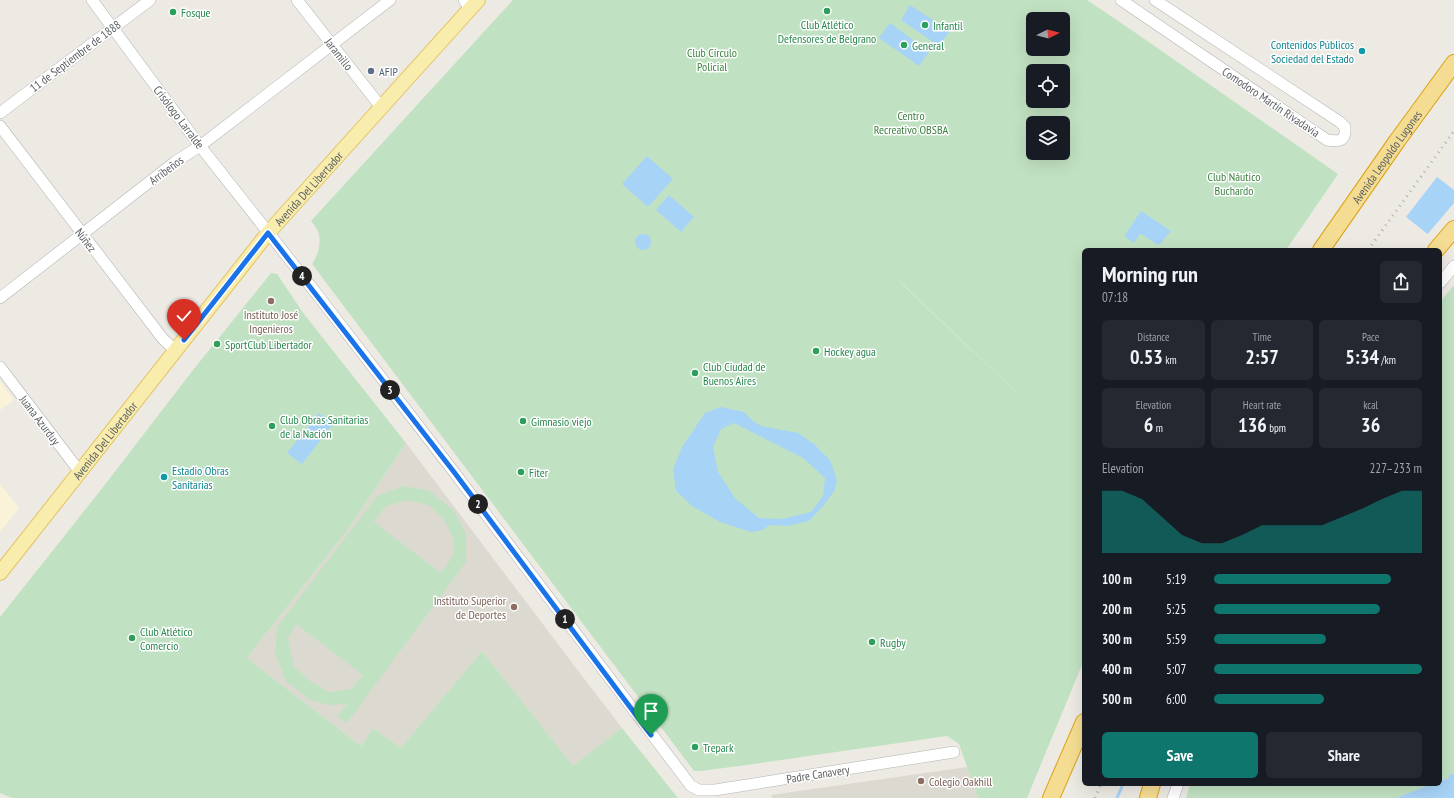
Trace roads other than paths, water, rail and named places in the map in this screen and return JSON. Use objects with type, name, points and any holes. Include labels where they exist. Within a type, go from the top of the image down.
[{"type":"highway","name":"Avenida Leopoldo Lugones","points":[[1322,248],[1397,141],[1454,64]]},
{"type":"highway","points":[[1438,248],[1454,229]]},
{"type":"highway","points":[[1051,798],[1082,727]]},
{"type":"highway","points":[[1148,798],[1151,786]]},
{"type":"main road","name":"Avenida Del Libertador","points":[[0,573],[268,233],[381,107],[470,3]]},
{"type":"street","name":"Crisólogo Larralde","points":[[92,0],[200,146],[463,484],[686,781]]},
{"type":"street","name":"11 de Septiembre de 1888","points":[[0,113],[150,0]]},
{"type":"street","name":"Jaramillo","points":[[297,0],[381,107]]},
{"type":"street","name":"Arribeños","points":[[0,298],[175,162],[200,146],[390,0]]},
{"type":"street","name":"Comodoro Martín Rivadavia","points":[[1124,1],[1327,140],[1336,142],[1342,140],[1346,134],[1345,127],[1340,122],[1155,0]]},
{"type":"street","name":"Núñez","points":[[0,126],[163,339],[176,351]]},
{"type":"street","points":[[1442,281],[1454,266]]},
{"type":"street","name":"Juana Azurduy","points":[[0,367],[80,472]]},
{"type":"street","name":"Padre Canavery","points":[[686,781],[691,786],[705,791],[954,752]]},
{"type":"street","points":[[1173,798],[1177,786]]},
{"type":"water","name":"Infantil","points":[[910,5],[950,31],[939,46],[901,20]]},
{"type":"water","name":"General","points":[[890,23],[929,52],[919,66],[879,38]]},
{"type":"water","points":[[647,156],[673,179],[648,207],[622,184]]},
{"type":"water","points":[[1437,177],[1454,190],[1454,255],[1406,217]]},
{"type":"water","points":[[669,195],[694,217],[681,232],[656,210]]},
{"type":"water","points":[[1141,211],[1171,231],[1160,244],[1158,245],[1140,234],[1134,243],[1124,236]]},
{"type":"water","points":[[643,234],[649,236],[651,242],[649,248],[643,250],[637,248],[635,242],[637,236]]},
{"type":"water","points":[[721,407],[744,412],[753,421],[761,426],[798,433],[814,444],[830,460],[837,480],[835,490],[809,521],[787,526],[770,525],[762,530],[751,532],[720,522],[692,506],[676,491],[673,469],[682,447],[705,413]],"holes":[[[734,423],[803,458],[825,478],[823,496],[811,512],[782,519],[759,518],[735,498],[718,472],[713,447],[721,429]]]},
{"type":"water","points":[[319,413],[333,424],[302,464],[287,453]]},
{"type":"water","points":[[1454,773],[1454,798],[1396,798],[1427,786],[1442,786],[1442,780],[1449,778],[1449,775]]},
{"type":"waterway","points":[[1117,798],[1122,786]]},
{"type":"railway","points":[[1369,248],[1454,131]]},
{"type":"railway","points":[[1095,798],[1100,786]]},
{"type":"place","name":"Club Atlético Defensores de Belgrano","points":[[827,11]]},
{"type":"place","name":"Fosque","points":[[173,12]]},
{"type":"place","name":"Infantil","points":[[925,25]]},
{"type":"place","name":"General","points":[[904,45]]},
{"type":"place","name":"Contenidos Públicos Sociedad del Estado","points":[[1362,51]]},
{"type":"place","name":"AFIP","points":[[371,71]]},
{"type":"place","name":"Instituto José Ingenieros","points":[[271,301]]},
{"type":"place","name":"SportClub Libertador","points":[[217,344]]},
{"type":"place","name":"Hockey agua","points":[[816,351]]},
{"type":"place","name":"Club Ciudad de Buenos Aires","points":[[695,373]]},
{"type":"place","name":"Gimnasio viejo","points":[[523,421]]},
{"type":"place","name":"Club Obras Sanitarias de la Nación","points":[[272,426]]},
{"type":"place","name":"Fiter","points":[[521,472]]},
{"type":"place","name":"Estadio Obras Sanitarias","points":[[164,477]]},
{"type":"place","name":"Instituto Superior de Deportes","points":[[514,607]]},
{"type":"place","name":"Club Atlético Comercio","points":[[132,638]]},
{"type":"place","name":"Rugby","points":[[872,642]]},
{"type":"place","name":"Trepark","points":[[695,747]]},
{"type":"place","name":"Colegio Oakhill","points":[[921,781]]},
{"type":"park label","name":"Club Círculo Policial","points":[[712,59]]},
{"type":"park label","name":"Centro Recreativo OBSBA","points":[[911,122]]},
{"type":"park label","name":"Club Náutico Buchardo","points":[[1234,183]]}]
